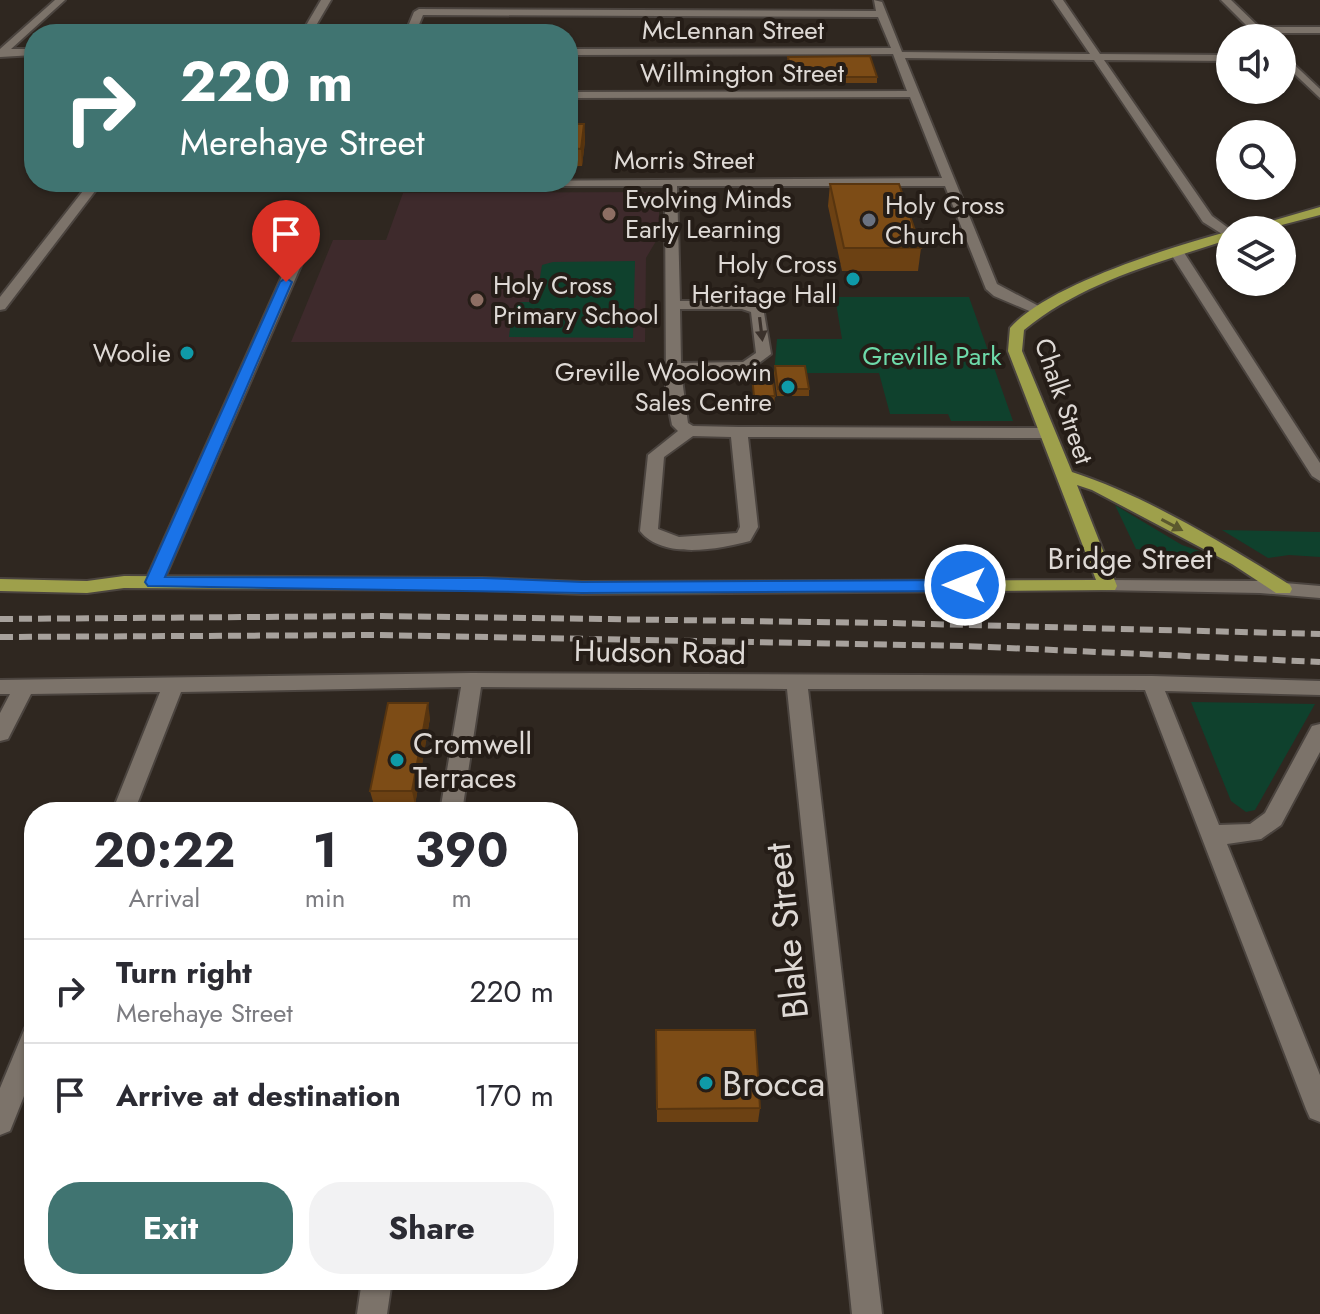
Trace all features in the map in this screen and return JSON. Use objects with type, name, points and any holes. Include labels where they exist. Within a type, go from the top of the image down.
[{"type":"main road","points":[[1296,217],[1320,211]]},
{"type":"main road","points":[[1039,310],[1119,271],[1216,239]]},
{"type":"main road","name":"Chalk Street","points":[[1039,310],[1017,328],[1014,346],[1108,586]]},
{"type":"main road","points":[[1062,475],[1098,486],[1238,560],[1283,589]]},
{"type":"main road","name":"Bridge Street","points":[[0,574],[95,575],[124,582]]},
{"type":"main road","name":"Bridge Street","points":[[0,585],[87,587],[154,582],[469,584],[582,588],[1108,586]]},
{"type":"street","points":[[33,24],[60,0]]},
{"type":"street","points":[[312,24],[326,0]]},
{"type":"street","name":"Chalk Street","points":[[876,0],[991,286],[999,293],[1039,310]]},
{"type":"street","points":[[1058,0],[1207,219],[1216,225]]},
{"type":"street","points":[[1226,0],[1250,24]]},
{"type":"street","points":[[414,24],[419,12],[882,14]]},
{"type":"street","points":[[1296,30],[1320,30]]},
{"type":"street","points":[[0,53],[24,32]]},
{"type":"street","points":[[0,53],[24,52]]},
{"type":"street","name":"McLennan Street","points":[[578,52],[1216,58]]},
{"type":"street","points":[[1296,70],[1320,95]]},
{"type":"street","name":"Willmington Street","points":[[578,95],[915,94]]},
{"type":"street","name":"Morris Street","points":[[578,182],[950,182]]},
{"type":"street","points":[[671,182],[674,368],[680,425],[689,431],[1046,433]]},
{"type":"street","points":[[0,306],[88,192]]},
{"type":"street","points":[[1176,251],[1320,476]]},
{"type":"street","points":[[154,582],[299,254]]},
{"type":"street","points":[[672,305],[744,305],[758,310],[764,354],[747,367],[674,368]]},
{"type":"street","points":[[689,431],[656,455],[649,531],[655,539],[666,542],[728,541],[744,537],[749,527],[739,432]]},
{"type":"street","name":"Bridge Street","points":[[1108,586],[1320,592]]},
{"type":"street","points":[[453,802],[472,680]]},
{"type":"street","name":"Hudson Road","points":[[0,687],[472,680],[797,684],[1152,683],[1320,688]]},
{"type":"street","points":[[127,802],[174,683]]},
{"type":"street","points":[[1152,683],[1318,1099]]},
{"type":"street","name":"Blake Street","points":[[797,684],[867,1314]]},
{"type":"street","points":[[0,733],[24,687]]},
{"type":"street","points":[[1212,834],[1244,835],[1263,831],[1273,819],[1320,732]]},
{"type":"street","points":[[0,1122],[24,1062]]},
{"type":"street","points":[[372,1314],[376,1290]]},
{"type":"shaded area","name":"Holy Cross Primary School","points":[[659,192],[659,236],[646,258],[645,342],[291,342],[333,240],[386,240],[403,193]]},
{"type":"green space","points":[[635,261],[633,338],[509,337],[512,313],[519,302],[530,302],[537,297],[542,265],[553,262]]},
{"type":"green space","name":"Greville Park","points":[[835,297],[969,297],[1013,421],[951,421],[948,414],[890,414],[879,373],[774,373],[777,339],[842,339]]},
{"type":"green space","points":[[1115,505],[1182,545],[1217,557],[1136,549]]},
{"type":"green space","points":[[1222,530],[1320,532],[1320,557],[1289,555],[1268,558]]},
{"type":"green space","points":[[1191,702],[1315,704],[1255,810],[1246,812],[1231,801]]},
{"type":"building","points":[[870,56],[877,77],[792,77],[788,57]]},
{"type":"building","points":[[578,124],[584,124],[581,149],[578,149]]},
{"type":"building","points":[[830,184],[899,184],[921,248],[844,248]]},
{"type":"building","points":[[775,366],[805,366],[809,389],[778,389]]},
{"type":"building","points":[[772,375],[775,396],[754,396],[752,376]]},
{"type":"building","name":"Cromwell Terraces","points":[[388,703],[428,703],[412,791],[370,791]]},
{"type":"building","name":"Brocca","points":[[656,1030],[755,1030],[760,1108],[657,1109]]},
{"type":"railway","points":[[0,619],[381,616],[890,623],[1320,634]]},
{"type":"railway","points":[[0,637],[377,635],[965,646],[1320,662]]},
{"type":"place","name":"Evolving Minds Early Learning","points":[[609,214]]},
{"type":"place","name":"Holy Cross Church","points":[[869,220]]},
{"type":"place","name":"Holy Cross Heritage Hall","points":[[853,279]]},
{"type":"place","name":"Holy Cross Primary School","points":[[477,300]]},
{"type":"place","name":"Woolie","points":[[187,353]]},
{"type":"place","name":"Greville Wooloowin Sales Centre","points":[[788,387]]},
{"type":"place","name":"Cromwell Terraces","points":[[397,760]]},
{"type":"place","name":"Brocca","points":[[706,1083]]},
{"type":"route","points":[[286,282],[154,582],[483,584],[582,588],[965,585]]}]
